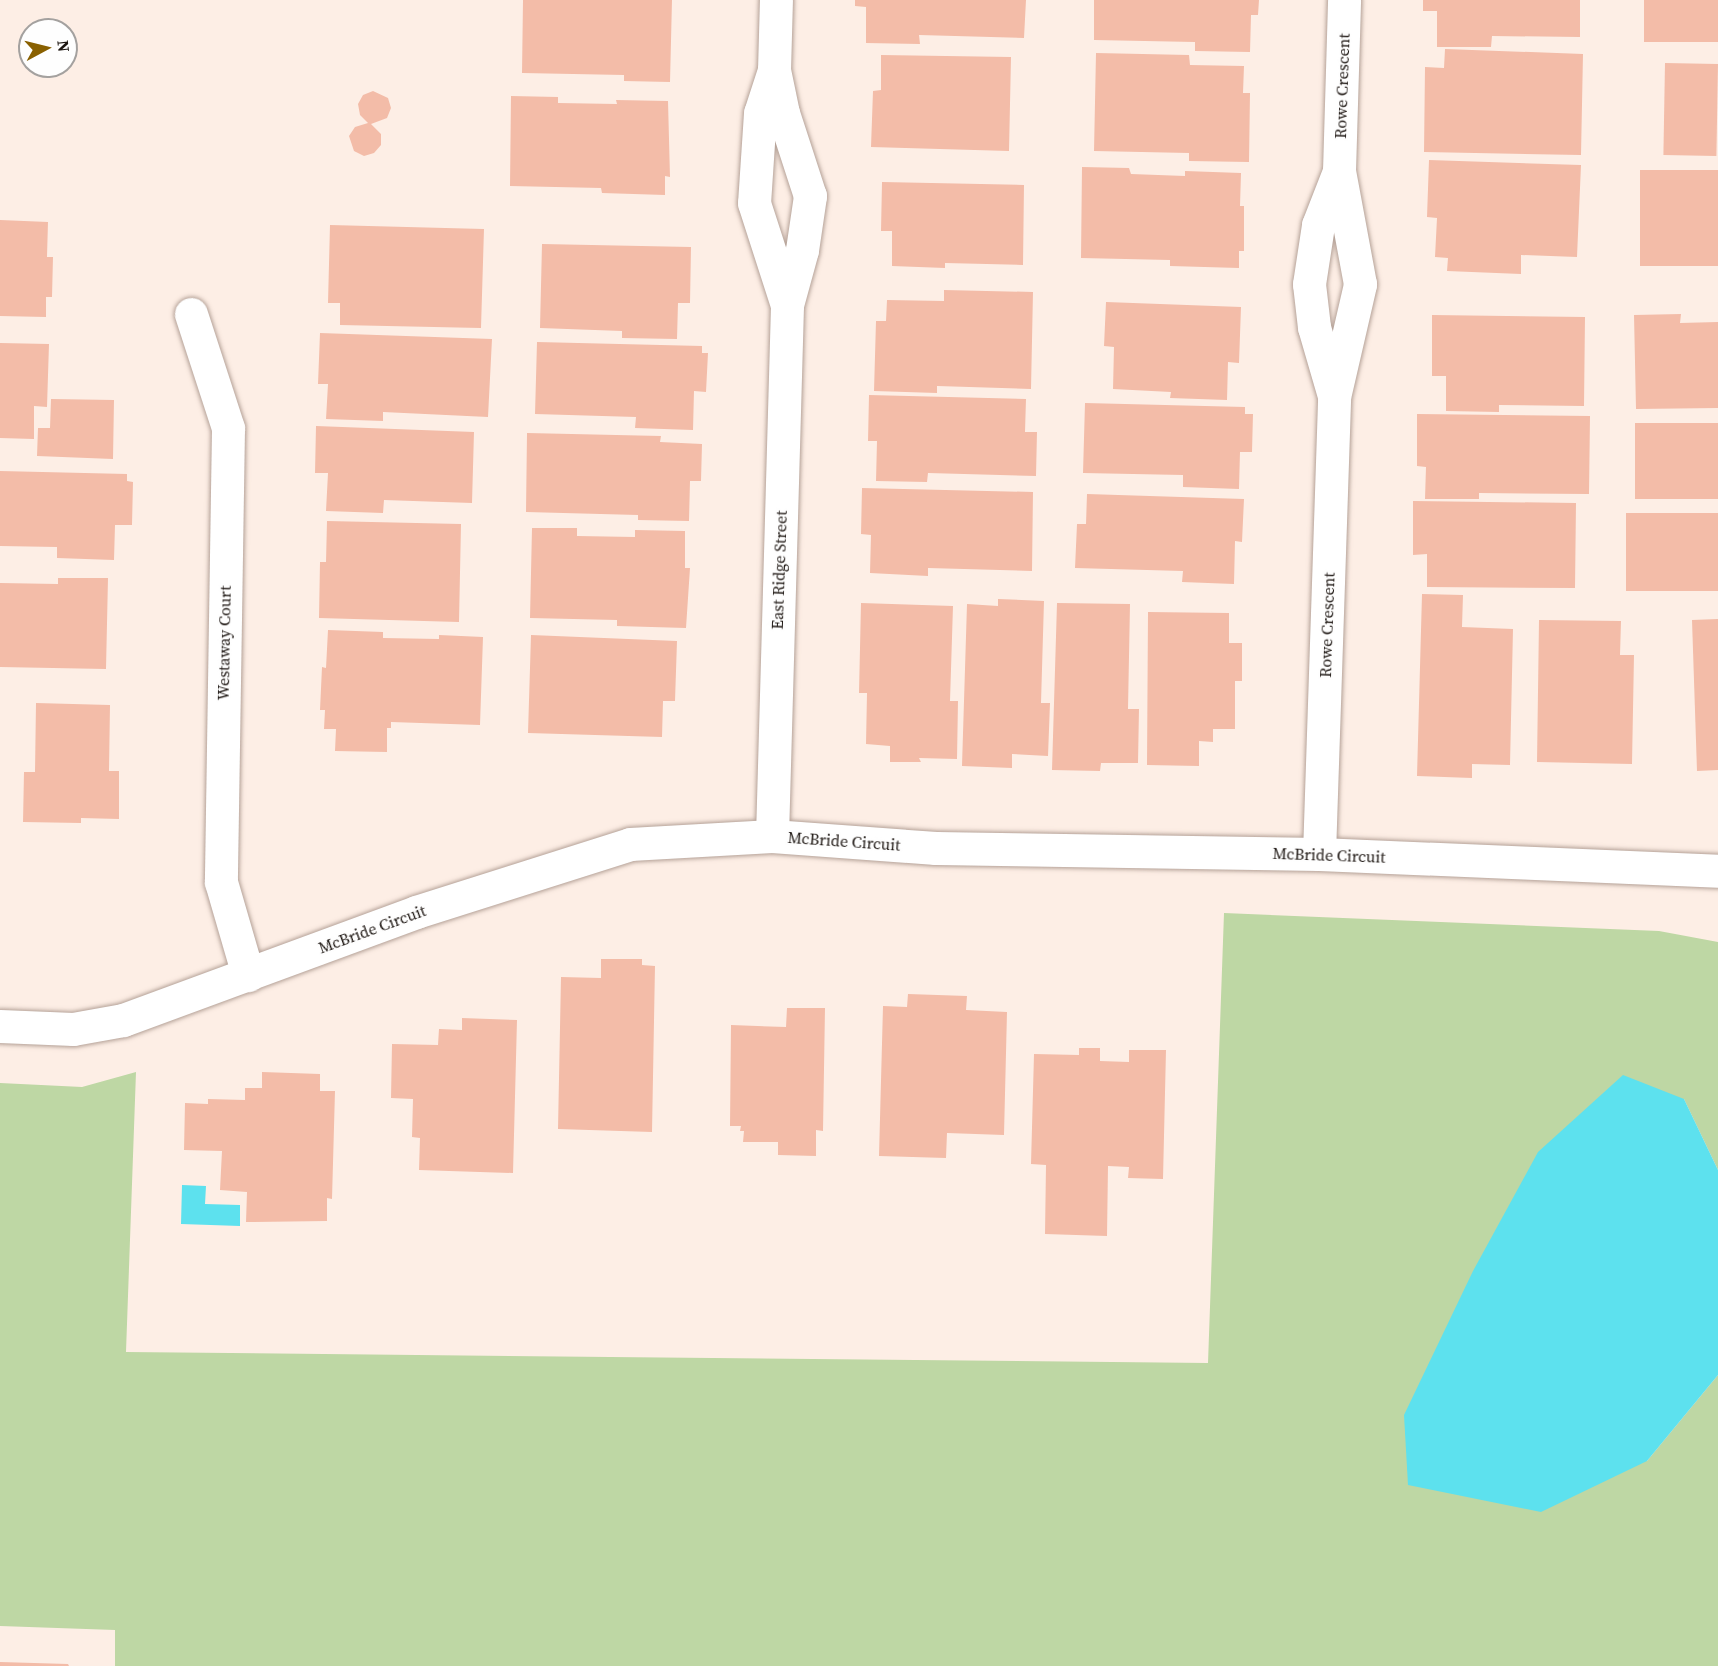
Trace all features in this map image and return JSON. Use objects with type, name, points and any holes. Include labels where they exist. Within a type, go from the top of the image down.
[{"type":"street","name":"East Ridge Street","points":[[772,836],[787,304],[802,250],[810,196],[783,112],[774,70],[776,0]]},
{"type":"street","name":"Rowe Crescent","points":[[1319,854],[1334,397],[1360,284],[1339,171],[1344,0]]},
{"type":"street","name":"East Ridge Street","points":[[774,70],[759,112],[754,202],[787,304]]},
{"type":"street","name":"Rowe Crescent","points":[[1334,397],[1314,327],[1309,284],[1318,225],[1339,171]]},
{"type":"street","name":"Westaway Court","points":[[191,314],[228,428],[221,882],[248,975]]},
{"type":"street","name":"McBride Circuit","points":[[0,1026],[73,1029],[123,1020],[416,912],[630,844],[772,836],[936,848],[1319,854],[1718,871]]},
{"type":"green space","points":[[1224,913],[1659,931],[1718,942],[1718,1170],[1684,1099],[1647,1461],[1718,1375],[1718,1666],[115,1666],[115,1630],[0,1626],[0,1083],[82,1087],[136,1072],[126,1352],[1208,1363]]},
{"type":"water","points":[[1623,1075],[1684,1099],[1718,1170],[1718,1375],[1647,1461],[1541,1512],[1408,1485],[1404,1415],[1473,1271],[1538,1152]]},
{"type":"water","points":[[182,1185],[206,1186],[205,1204],[240,1205],[240,1226],[181,1224]]},
{"type":"building","points":[[523,0],[672,0],[670,82],[624,81],[624,75],[522,73]]},
{"type":"building","points":[[855,0],[1026,0],[1024,38],[919,35],[920,44],[866,43],[866,7],[855,6]]},
{"type":"building","points":[[1094,0],[1259,0],[1258,15],[1251,15],[1250,52],[1195,51],[1195,42],[1094,40]]},
{"type":"building","points":[[1423,0],[1580,0],[1580,37],[1492,36],[1491,47],[1437,47],[1437,11],[1423,11]]},
{"type":"building","points":[[1644,0],[1718,0],[1718,42],[1644,42]]},
{"type":"building","points":[[1445,49],[1583,54],[1581,155],[1424,152],[1425,67],[1444,68]]},
{"type":"building","points":[[1096,53],[1189,55],[1190,65],[1244,66],[1243,93],[1250,93],[1249,162],[1189,161],[1189,153],[1094,151]]},
{"type":"building","points":[[881,55],[1011,57],[1009,151],[871,147],[873,91],[881,90]]},
{"type":"building","points":[[1665,63],[1718,64],[1716,156],[1663,155]]},
{"type":"building","points":[[373,91],[388,98],[391,108],[387,118],[371,124],[381,134],[381,145],[374,153],[364,156],[354,151],[349,136],[355,127],[368,123],[360,115],[358,104],[363,95]]},
{"type":"building","points":[[511,96],[558,97],[558,103],[617,104],[616,100],[668,101],[670,177],[665,176],[665,195],[602,193],[601,188],[510,186]]},
{"type":"building","points":[[1429,160],[1581,165],[1577,257],[1521,255],[1521,274],[1447,271],[1448,258],[1435,257],[1437,218],[1427,217]]},
{"type":"building","points":[[1082,167],[1129,168],[1131,174],[1185,176],[1185,171],[1241,173],[1240,206],[1244,206],[1244,251],[1239,251],[1239,268],[1170,266],[1170,260],[1081,258]]},
{"type":"building","points":[[1640,170],[1718,170],[1718,266],[1640,266]]},
{"type":"building","points":[[882,182],[1024,185],[1023,265],[945,263],[945,268],[892,266],[892,231],[881,231]]},
{"type":"building","points":[[0,220],[48,222],[47,257],[53,257],[52,297],[46,297],[46,317],[0,316]]},
{"type":"building","points":[[330,225],[484,229],[481,328],[340,325],[340,303],[328,303]]},
{"type":"building","points":[[542,244],[691,247],[690,303],[678,303],[677,339],[622,338],[622,331],[540,328]]},
{"type":"building","points":[[944,290],[1033,292],[1031,389],[937,386],[937,393],[874,391],[876,321],[886,321],[887,300],[944,301]]},
{"type":"building","points":[[1106,302],[1241,307],[1239,363],[1228,362],[1227,400],[1170,398],[1171,392],[1113,389],[1114,347],[1104,346]]},
{"type":"building","points":[[1681,314],[1680,323],[1718,322],[1718,408],[1636,409],[1634,315]]},
{"type":"building","points":[[1432,315],[1585,317],[1584,406],[1499,405],[1499,412],[1446,411],[1446,376],[1432,376]]},
{"type":"building","points":[[320,333],[492,339],[488,417],[383,412],[383,421],[326,419],[328,384],[318,384]]},
{"type":"building","points":[[537,342],[702,346],[702,353],[708,353],[706,392],[694,391],[693,430],[635,428],[636,417],[535,414]]},
{"type":"building","points":[[0,343],[49,344],[47,407],[34,406],[34,439],[0,438]]},
{"type":"building","points":[[869,395],[1026,399],[1025,432],[1037,432],[1036,476],[928,473],[927,482],[876,481],[877,441],[868,441]]},
{"type":"building","points":[[51,399],[114,400],[113,459],[37,456],[38,428],[50,428]]},
{"type":"building","points":[[1085,403],[1245,407],[1245,414],[1253,414],[1252,452],[1240,452],[1239,489],[1183,487],[1183,475],[1083,473]]},
{"type":"building","points":[[1417,414],[1590,416],[1589,494],[1479,493],[1479,499],[1425,499],[1426,467],[1417,466]]},
{"type":"building","points":[[1635,423],[1718,423],[1718,499],[1635,499]]},
{"type":"building","points":[[316,426],[474,432],[472,503],[384,500],[383,513],[326,511],[328,473],[315,473]]},
{"type":"building","points":[[527,433],[661,436],[660,442],[702,444],[701,481],[690,481],[689,521],[638,520],[638,515],[526,512]]},
{"type":"building","points":[[0,471],[127,474],[127,481],[133,482],[132,525],[115,525],[114,560],[57,558],[57,547],[0,546]]},
{"type":"building","points":[[862,488],[1033,492],[1032,571],[928,568],[928,576],[870,573],[871,535],[861,534]]},
{"type":"building","points":[[1087,494],[1244,499],[1242,542],[1235,541],[1234,584],[1182,582],[1183,571],[1075,568],[1077,524],[1086,524]]},
{"type":"building","points":[[1413,501],[1576,503],[1575,588],[1427,587],[1427,554],[1413,555]]},
{"type":"building","points":[[1626,513],[1718,513],[1718,591],[1626,591]]},
{"type":"building","points":[[327,521],[461,524],[459,622],[319,618],[320,562],[326,562]]},
{"type":"building","points":[[532,528],[577,528],[577,536],[635,537],[635,530],[685,531],[685,568],[690,568],[686,628],[617,626],[617,620],[530,618]]},
{"type":"building","points":[[58,578],[108,578],[106,669],[0,667],[0,583],[58,584]]},
{"type":"building","points":[[1422,594],[1463,595],[1462,627],[1513,629],[1510,765],[1472,764],[1472,778],[1417,776]]},
{"type":"building","points":[[998,599],[1044,601],[1041,703],[1050,703],[1048,756],[1012,754],[1012,768],[962,766],[967,604],[998,606]]},
{"type":"building","points":[[861,603],[953,606],[950,701],[958,701],[957,759],[919,758],[921,762],[890,762],[890,746],[866,744],[867,693],[859,693]]},
{"type":"building","points":[[1057,603],[1130,604],[1128,709],[1139,709],[1138,763],[1101,763],[1100,771],[1052,770]]},
{"type":"building","points":[[1148,612],[1229,613],[1229,643],[1242,643],[1242,681],[1235,681],[1235,729],[1213,729],[1213,742],[1199,741],[1199,766],[1147,765]]},
{"type":"building","points":[[1718,619],[1718,770],[1697,771],[1692,620]]},
{"type":"building","points":[[1539,620],[1621,621],[1620,655],[1634,655],[1632,764],[1537,762]]},
{"type":"building","points":[[328,630],[383,632],[383,638],[439,639],[439,635],[483,637],[480,725],[391,722],[391,728],[387,728],[387,752],[335,751],[336,729],[324,729],[325,710],[320,710],[322,667],[326,668]]},
{"type":"building","points":[[531,635],[677,641],[675,701],[663,701],[662,737],[528,733]]},
{"type":"building","points":[[36,703],[110,705],[109,771],[119,771],[119,819],[81,818],[81,823],[23,822],[24,772],[35,772]]},
{"type":"building","points":[[601,959],[642,959],[642,965],[655,966],[652,1132],[558,1129],[561,977],[601,978]]},
{"type":"building","points":[[908,994],[967,996],[966,1010],[1007,1012],[1004,1135],[947,1133],[946,1158],[879,1156],[883,1006],[907,1007]]},
{"type":"building","points":[[787,1008],[825,1008],[823,1131],[816,1130],[816,1156],[778,1155],[778,1142],[743,1142],[744,1131],[740,1131],[741,1126],[730,1126],[731,1025],[786,1027]]},
{"type":"building","points":[[462,1018],[517,1020],[513,1173],[419,1170],[420,1138],[412,1137],[413,1099],[391,1098],[392,1044],[438,1045],[439,1029],[462,1030]]},
{"type":"building","points":[[1079,1048],[1100,1048],[1100,1061],[1129,1062],[1129,1050],[1166,1050],[1163,1179],[1128,1178],[1129,1167],[1108,1166],[1107,1236],[1045,1234],[1046,1165],[1031,1164],[1034,1054],[1079,1055]]},
{"type":"building","points":[[262,1072],[320,1074],[320,1091],[335,1091],[332,1199],[327,1198],[327,1221],[246,1222],[247,1192],[220,1190],[222,1151],[184,1150],[185,1103],[208,1104],[208,1099],[245,1100],[245,1088],[262,1088]]},
{"type":"building","points":[[0,1662],[68,1664],[69,1666],[0,1666]]}]
